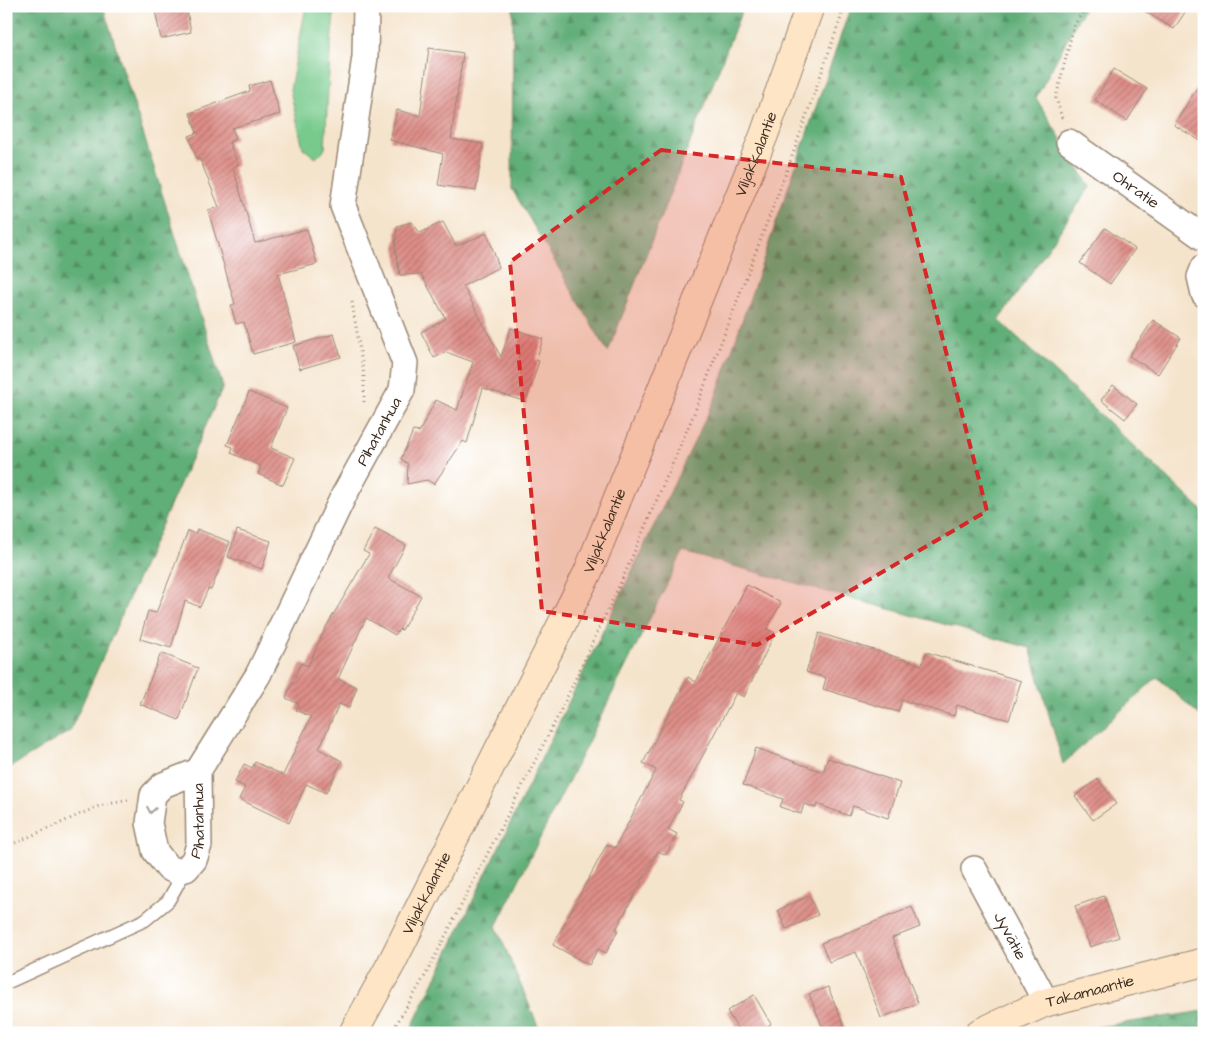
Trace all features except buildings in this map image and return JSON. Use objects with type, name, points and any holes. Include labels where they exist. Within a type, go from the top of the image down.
[{"type":"main road","name":"Viljakkalantie","points":[[353,1033],[391,964],[588,572],[764,135],[810,6]]},
{"type":"main road","name":"Takamaantie","points":[[979,1033],[1044,1003],[1204,962]]},
{"type":"street","name":"Pihatanhua","points":[[198,771],[164,785],[154,795],[148,823],[155,851],[168,868],[175,871],[186,869],[194,860],[199,845],[198,771],[258,675],[344,495],[402,390],[405,362],[343,206],[365,57],[366,6]]},
{"type":"street","name":"Ohratie","points":[[1069,142],[1204,238]]},
{"type":"street","points":[[1204,266],[1200,277],[1204,294]]},
{"type":"street","name":"Jyvätie","points":[[974,869],[1040,991],[1044,1003]]},
{"type":"lane","points":[[6,983],[146,920],[168,901],[186,869]]},
{"type":"path","points":[[1069,142],[1056,98],[1074,25],[1088,6]]},
{"type":"path","points":[[352,301],[364,376],[365,402],[362,410]]},
{"type":"path","points":[[6,847],[99,806],[154,795]]},
{"type":"highlighted area","points":[[661,150],[901,177],[987,511],[757,645],[542,611],[510,262]]},
{"type":"green space","points":[[6,6],[103,6],[223,387],[70,731],[6,770]]},
{"type":"green space","points":[[306,6],[335,6],[330,53],[325,149],[316,158],[303,148],[290,90]]},
{"type":"green space","points":[[513,6],[731,6],[742,10],[608,352],[512,189]]},
{"type":"green space","points":[[851,6],[1085,6],[1036,98],[1090,187],[999,320],[1204,512],[1204,719],[1157,677],[1063,764],[1030,648],[683,552],[496,926],[541,1033],[409,1033],[715,399]]},
{"type":"green space","points":[[1204,1011],[1204,1033],[1057,1033]]}]
